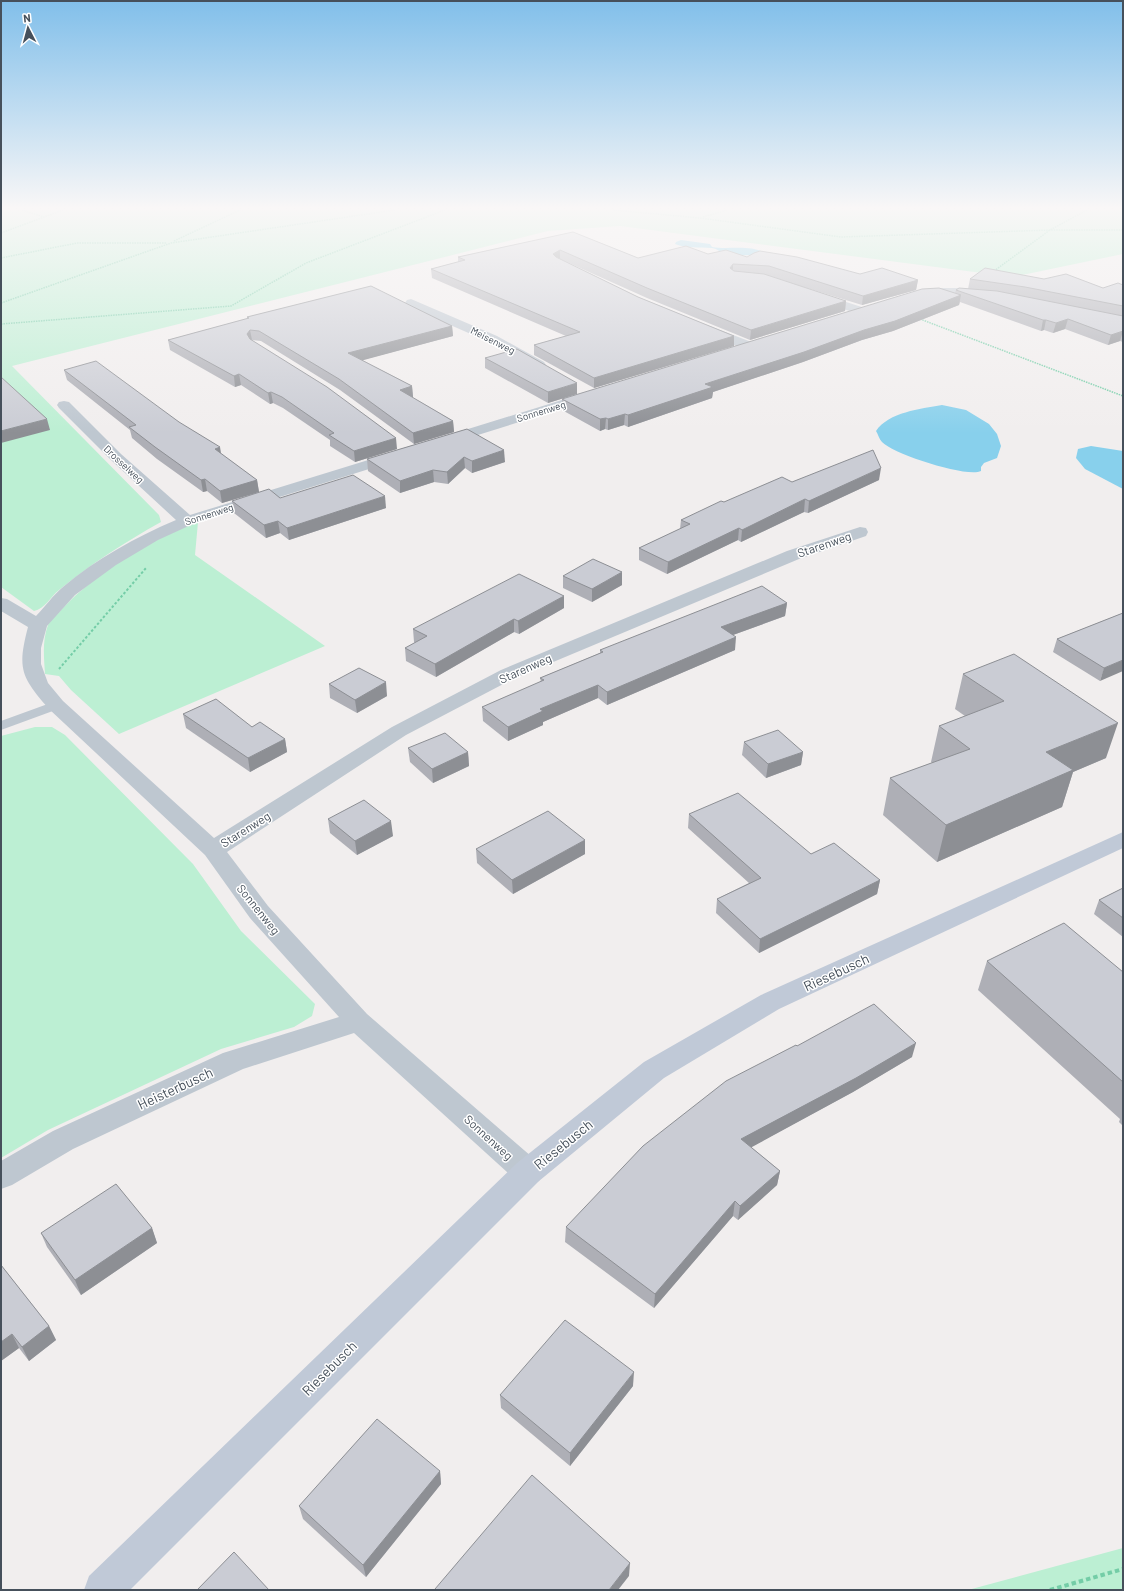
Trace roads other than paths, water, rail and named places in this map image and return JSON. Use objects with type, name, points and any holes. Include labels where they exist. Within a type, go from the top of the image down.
[{"type":"main road","name":"Riesebusch","points":[[103,1590],[528,1172],[654,1070],[770,1002],[1123,839]]},
{"type":"street","points":[[903,299],[939,290],[960,291],[998,297]]},
{"type":"street","points":[[807,293],[870,310],[842,318]]},
{"type":"street","name":"Meisenweg","points":[[411,303],[493,339],[553,372]]},
{"type":"street","points":[[699,325],[749,346]]},
{"type":"street","points":[[726,353],[763,342]]},
{"type":"street","points":[[579,388],[592,395]]},
{"type":"street","name":"Sonnenweg","points":[[434,444],[607,390]]},
{"type":"street","name":"Drosselweg","points":[[64,405],[116,457],[187,521]]},
{"type":"street","name":"Sonnenweg","points":[[405,447],[187,521],[152,536],[110,561],[69,591],[38,625],[32,648],[31,664],[39,686],[56,705],[212,850],[259,912],[358,1021],[528,1172]]},
{"type":"street","name":"Starenweg","points":[[212,850],[399,731],[508,674],[793,555],[860,532]]},
{"type":"street","points":[[1,603],[38,625]]},
{"type":"street","name":"Heisterbusch","points":[[1,1176],[63,1140],[233,1061],[358,1021]]},
{"type":"lane","points":[[1,726],[56,705]]},
{"type":"water","points":[[942,405],[966,410],[989,424],[997,434],[1001,446],[997,458],[984,463],[981,467],[981,471],[961,471],[946,468],[900,453],[882,442],[876,431],[889,419],[897,415]]},
{"type":"water","points":[[1091,446],[1123,451],[1123,489],[1085,469],[1076,458],[1078,449]]}]
